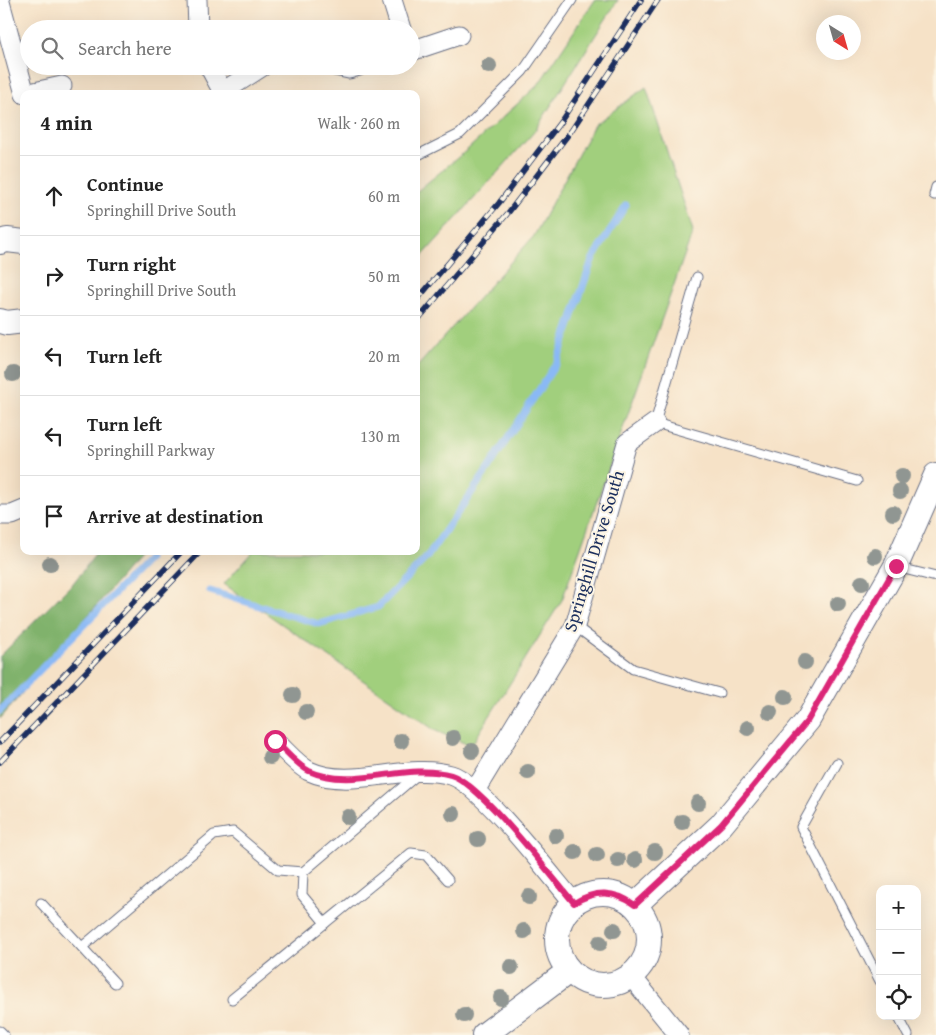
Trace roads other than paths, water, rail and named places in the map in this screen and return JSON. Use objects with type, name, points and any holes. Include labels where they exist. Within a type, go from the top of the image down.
[{"type":"street","points":[[197,0],[198,20]]},
{"type":"street","points":[[392,0],[398,20]]},
{"type":"street","points":[[0,2],[24,90]]},
{"type":"street","points":[[420,48],[458,35]]},
{"type":"street","points":[[214,75],[223,90]]},
{"type":"street","points":[[227,90],[250,75]]},
{"type":"street","points":[[44,90],[62,86]]},
{"type":"street","points":[[0,242],[7,240],[20,242]]},
{"type":"street","points":[[0,321],[7,323],[20,321]]},
{"type":"street","name":"Springhill Drive South","points":[[476,789],[575,626],[627,443],[655,423]]},
{"type":"street","points":[[635,905],[721,825],[808,720],[896,566],[936,475]]},
{"type":"street","points":[[0,515],[12,515],[20,512]]},
{"type":"street","points":[[275,741],[309,770],[346,779],[421,771],[453,775],[476,789],[574,903]]},
{"type":"street","points":[[611,893],[635,905],[644,918],[649,934],[648,949],[642,964],[631,976],[606,986],[592,984],[579,979],[569,971],[560,958],[556,943],[557,928],[563,914],[574,903],[585,896],[611,893]]},
{"type":"street","points":[[484,1035],[569,971]]},
{"type":"street","points":[[631,976],[679,1035]]},
{"type":"lane","points":[[420,154],[460,134],[509,85],[523,70],[572,0]]},
{"type":"lane","points":[[936,187],[934,195],[936,195]]},
{"type":"lane","points":[[697,276],[655,423],[857,481]]},
{"type":"lane","points":[[896,566],[936,577]]},
{"type":"lane","points":[[575,626],[633,669],[719,693]]},
{"type":"lane","points":[[837,763],[801,827],[877,975]]},
{"type":"lane","points":[[82,947],[214,835],[233,832],[278,870],[302,872],[421,771]]},
{"type":"lane","points":[[232,999],[411,854],[426,855],[448,880]]},
{"type":"lane","points":[[302,872],[302,895],[325,923]]},
{"type":"lane","points":[[41,903],[115,983]]},
{"type":"lane","points":[[900,1020],[908,1035]]},
{"type":"lane","points":[[0,1031],[4,1035]]},
{"type":"waterway","points":[[210,591],[319,624],[378,607],[427,557],[486,472],[557,362],[592,260],[626,205]]},
{"type":"waterway","points":[[0,711],[148,559]]},
{"type":"railway","points":[[420,296],[499,203],[561,121],[641,0]]},
{"type":"railway","points":[[420,317],[508,213],[571,131],[658,0]]},
{"type":"railway","points":[[0,742],[178,555]]},
{"type":"railway","points":[[0,762],[197,555]]}]
